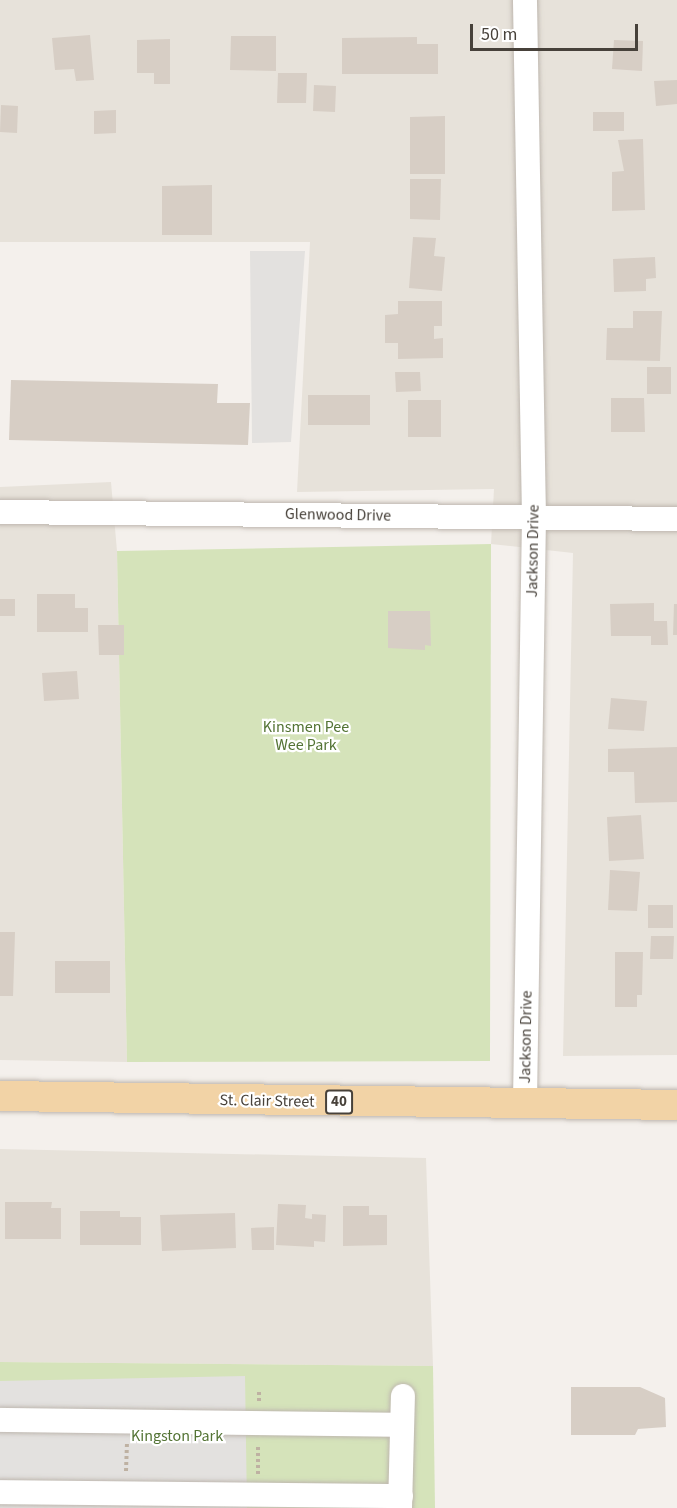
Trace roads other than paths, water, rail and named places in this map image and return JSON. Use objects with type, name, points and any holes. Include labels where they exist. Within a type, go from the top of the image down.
[{"type":"main road","name":"St. Clair Street","points":[[0,1096],[677,1105]]},
{"type":"street","name":"Jackson Drive","points":[[525,0],[534,518],[525,1102]]},
{"type":"street","name":"Glenwood Drive","points":[[0,512],[677,519]]},
{"type":"street","points":[[0,1492],[126,1495],[258,1494],[401,1502],[403,1396]]},
{"type":"street","points":[[0,1420],[402,1425]]},
{"type":"park label","name":"Kinsmen Pee Wee Park","points":[[306,736]]},
{"type":"park label","name":"Kingston Park","points":[[177,1436]]}]
